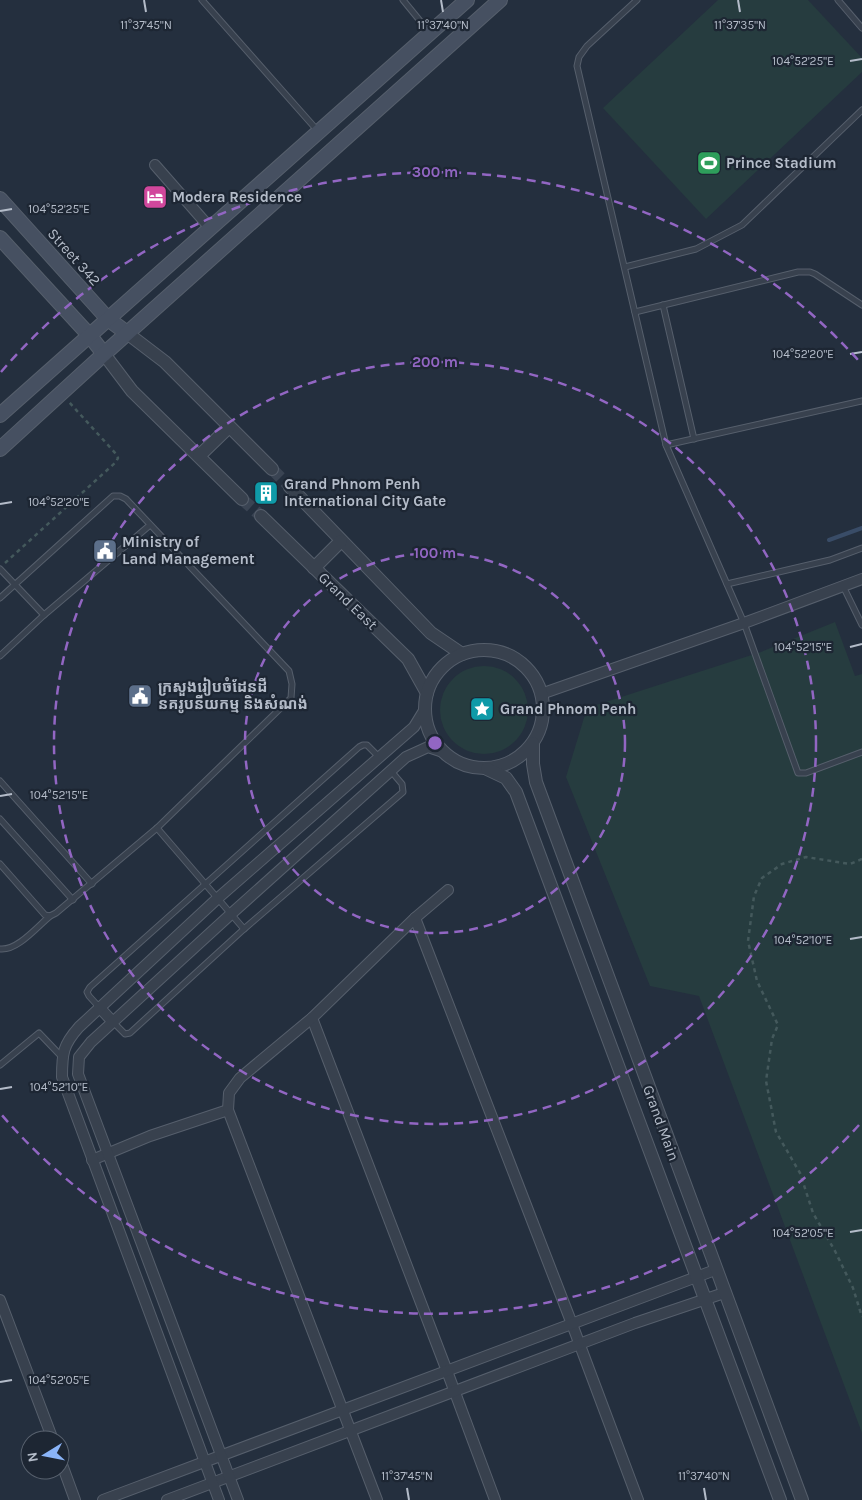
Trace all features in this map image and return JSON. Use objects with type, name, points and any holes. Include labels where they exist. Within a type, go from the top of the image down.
[{"type":"main road","points":[[0,415],[467,0]]},
{"type":"main road","points":[[0,449],[500,0]]},
{"type":"main road","name":"Street 342","points":[[0,199],[108,319],[127,333]]},
{"type":"main road","points":[[0,238],[90,336],[104,354]]},
{"type":"street","points":[[155,165],[211,229]]},
{"type":"street","points":[[127,333],[166,362],[272,469]]},
{"type":"street","points":[[104,354],[132,392],[242,498]]},
{"type":"street","points":[[199,456],[229,427]]},
{"type":"street","points":[[290,487],[431,633],[462,654]]},
{"type":"street","name":"Grand East","points":[[261,516],[408,659],[427,693]]},
{"type":"street","points":[[314,568],[341,541]]},
{"type":"street","points":[[541,694],[862,579]]},
{"type":"street","points":[[476,650],[492,650],[509,655],[523,664],[532,675],[541,694],[543,710],[540,727],[533,743],[522,755],[508,764],[487,769],[467,766],[443,752],[435,743],[428,728],[425,709],[427,693],[434,677],[445,664],[462,654],[476,650]]},
{"type":"street","points":[[219,1500],[62,1077],[62,1058],[67,1041],[79,1026],[218,898],[414,727],[425,709]]},
{"type":"street","name":"Grand Main","points":[[533,743],[533,764],[536,782],[715,1270],[802,1500]]},
{"type":"street","points":[[238,1500],[78,1074],[79,1057],[91,1042],[406,757],[428,747],[443,752]]},
{"type":"street","name":"Grand Main","points":[[487,769],[506,778],[516,792],[780,1500]]},
{"type":"street","points":[[377,1500],[228,1110],[229,1093],[240,1078],[312,1018],[415,918],[448,890]]},
{"type":"street","points":[[415,918],[580,1344],[638,1500]]},
{"type":"street","points":[[99,1007],[113,1022]]},
{"type":"street","points":[[312,1018],[448,1370],[495,1500]]},
{"type":"street","points":[[62,1058],[78,1062]]},
{"type":"street","points":[[92,1160],[150,1136],[228,1110]]},
{"type":"street","points":[[103,1500],[715,1270]]},
{"type":"street","points":[[167,1500],[634,1323],[724,1292]]},
{"type":"street","points":[[0,1300],[49,1430]]},
{"type":"street","points":[[68,1480],[75,1500]]},
{"type":"lane","points":[[202,0],[319,132]]},
{"type":"lane","points":[[403,0],[430,34]]},
{"type":"lane","points":[[637,0],[587,46],[579,56],[577,66],[666,445],[744,622],[798,773],[806,773],[862,752]]},
{"type":"lane","points":[[838,0],[862,28]]},
{"type":"lane","points":[[625,267],[696,249],[742,225],[862,110]]},
{"type":"lane","points":[[635,312],[798,272],[815,274],[862,305]]},
{"type":"lane","points":[[663,305],[694,439]]},
{"type":"lane","points":[[666,445],[862,401]]},
{"type":"lane","points":[[0,598],[113,496],[120,496],[126,499],[289,671],[292,684],[290,698],[157,828],[15,947],[0,949]]},
{"type":"lane","points":[[0,656],[44,615],[150,525]]},
{"type":"lane","points":[[727,584],[830,560],[862,548]]},
{"type":"lane","points":[[0,569],[44,615]]},
{"type":"lane","points":[[843,586],[862,625]]},
{"type":"lane","points":[[99,1007],[87,992],[90,987],[359,747],[363,744],[367,745],[379,757]]},
{"type":"lane","points":[[113,1022],[121,1032],[125,1034],[130,1033],[244,929],[403,792],[402,784],[391,771]]},
{"type":"lane","points":[[0,780],[92,884]]},
{"type":"lane","points":[[0,819],[73,900]]},
{"type":"lane","points":[[157,828],[244,929]]},
{"type":"lane","points":[[0,864],[45,915],[50,916]]},
{"type":"lane","points":[[0,1065],[39,1033],[62,1058]]},
{"type":"path","points":[[0,569],[116,462],[118,458],[61,394]]},
{"type":"path","points":[[862,860],[850,864],[806,857],[782,864],[762,878],[754,896],[748,941],[757,981],[778,1025],[772,1039],[766,1081],[776,1132],[800,1173],[814,1214],[853,1288],[862,1318]]},
{"type":"green space","name":"Prince Stadium","points":[[718,0],[808,0],[862,58],[862,72],[706,219],[603,108]]},
{"type":"green space","points":[[835,622],[855,676],[862,674],[862,1433],[699,996],[650,986],[566,777],[587,708],[761,652]]},
{"type":"green space","points":[[484,666],[501,669],[509,673],[521,685],[525,693],[528,710],[525,727],[521,735],[509,747],[501,751],[484,754],[467,751],[459,747],[447,735],[443,727],[440,710],[443,693],[447,685],[459,673],[467,669]]},
{"type":"waterway","points":[[829,540],[862,528]]},
{"type":"tunnel","points":[[272,469],[290,487]]},
{"type":"tunnel","points":[[242,499],[261,516]]},
{"type":"place","name":"Prince Stadium","points":[[709,163]]},
{"type":"place","name":"Modera Residence","points":[[155,197]]},
{"type":"place","name":"Grand Phnom Penh International City Gate","points":[[266,493]]},
{"type":"place","name":"Ministry of Land Management","points":[[105,551]]},
{"type":"place","name":"ក្រសួងរៀបចំដែនដី នគរូបនីយកម្ម និងសំណង់","points":[[140,696]]},
{"type":"place","name":"Grand Phnom Penh","points":[[482,709]]}]
